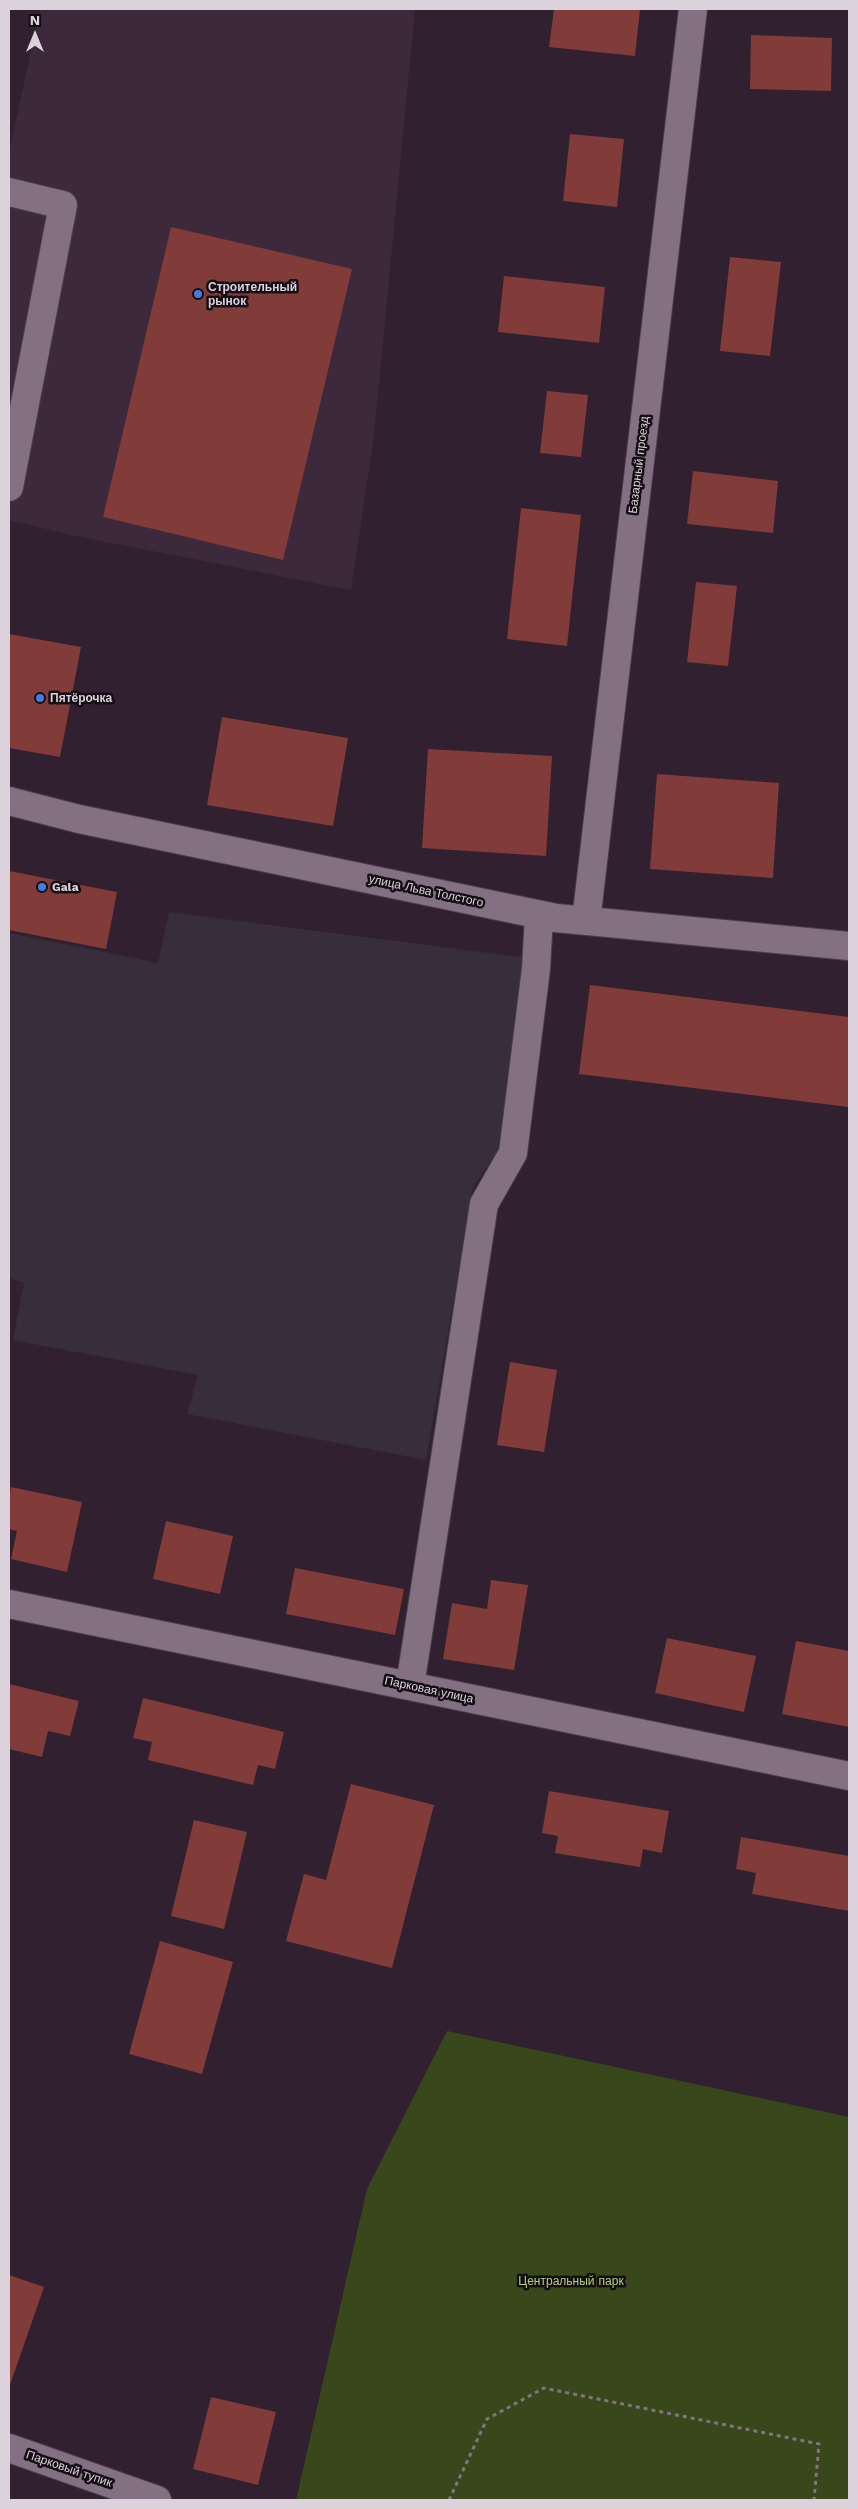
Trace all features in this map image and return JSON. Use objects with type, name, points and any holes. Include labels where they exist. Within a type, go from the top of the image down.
[{"type":"street","name":"Базарный проезд","points":[[586,920],[693,9]]},
{"type":"street","points":[[9,192],[63,205],[9,487]]},
{"type":"street","name":"улица Льва Толстого","points":[[9,801],[79,819],[539,915],[849,946]]},
{"type":"street","points":[[410,1686],[484,1204],[513,1153],[536,969],[539,915]]},
{"type":"street","name":"Парковая улица","points":[[9,1604],[849,1776]]},
{"type":"street","name":"Парковый тупик","points":[[9,2448],[157,2500]]},
{"type":"path","points":[[450,2500],[488,2419],[544,2388],[819,2444],[814,2500]]},
{"type":"shaded area","name":"Строительный рынок","points":[[40,9],[415,9],[374,435],[351,590],[76,536],[9,520],[9,153]]},
{"type":"shaded area","points":[[169,912],[528,958],[498,1150],[473,1187],[426,1460],[187,1414],[198,1375],[13,1340],[24,1283],[9,1278],[9,933],[158,963]]},
{"type":"green space","name":"Центральный парк","points":[[447,2031],[849,2117],[849,2500],[296,2500],[367,2189]]},
{"type":"building","points":[[554,9],[640,9],[635,56],[549,47]]},
{"type":"building","points":[[751,35],[832,38],[831,91],[750,89]]},
{"type":"building","points":[[570,134],[624,139],[617,207],[563,201]]},
{"type":"building","points":[[171,227],[352,269],[283,560],[103,517]]},
{"type":"building","points":[[730,257],[781,262],[770,356],[720,351]]},
{"type":"building","points":[[504,276],[605,287],[599,343],[498,332]]},
{"type":"building","points":[[547,391],[588,395],[581,457],[540,453]]},
{"type":"building","points":[[693,471],[778,481],[773,533],[687,524]]},
{"type":"building","points":[[521,508],[581,515],[567,646],[507,639]]},
{"type":"building","points":[[696,582],[737,586],[728,666],[687,662]]},
{"type":"building","name":"Пятёрочка","points":[[9,634],[81,647],[60,757],[9,748]]},
{"type":"building","points":[[222,717],[348,738],[333,826],[207,805]]},
{"type":"building","points":[[428,749],[552,756],[546,856],[422,848]]},
{"type":"building","points":[[657,774],[779,783],[773,878],[650,869]]},
{"type":"building","points":[[9,871],[117,892],[106,949],[9,930]]},
{"type":"building","points":[[590,985],[849,1017],[849,1107],[579,1074]]},
{"type":"building","points":[[510,1362],[557,1370],[544,1452],[497,1445]]},
{"type":"building","points":[[11,1487],[82,1502],[67,1572],[11,1559],[17,1531],[9,1529]]},
{"type":"building","points":[[166,1521],[233,1536],[220,1594],[153,1579]]},
{"type":"building","points":[[295,1568],[404,1589],[395,1635],[286,1614]]},
{"type":"building","points":[[491,1580],[528,1585],[514,1670],[443,1659],[452,1603],[487,1609]]},
{"type":"building","points":[[667,1638],[756,1656],[744,1712],[655,1693]]},
{"type":"building","points":[[796,1641],[849,1651],[849,1727],[782,1714]]},
{"type":"building","points":[[9,1684],[79,1701],[70,1736],[48,1731],[42,1757],[9,1749]]},
{"type":"building","points":[[143,1698],[284,1732],[275,1769],[258,1765],[253,1785],[148,1760],[152,1742],[133,1738]]},
{"type":"building","points":[[351,1784],[434,1805],[392,1968],[286,1941],[304,1874],[326,1880]]},
{"type":"building","points":[[549,1791],[669,1811],[662,1853],[643,1849],[640,1867],[555,1853],[558,1836],[542,1833]]},
{"type":"building","points":[[194,1820],[247,1832],[224,1929],[171,1916]]},
{"type":"building","points":[[741,1837],[849,1856],[849,1911],[752,1894],[756,1873],[736,1869]]},
{"type":"building","points":[[160,1941],[233,1962],[202,2074],[129,2054]]},
{"type":"building","points":[[9,2275],[44,2287],[10,2385],[9,2385]]},
{"type":"building","points":[[211,2397],[276,2412],[258,2485],[193,2469]]},
{"type":"place","name":"Строительный рынок","points":[[198,294]]},
{"type":"place","name":"Пятёрочка","points":[[40,698]]},
{"type":"place","name":"Gala","points":[[42,887]]}]
